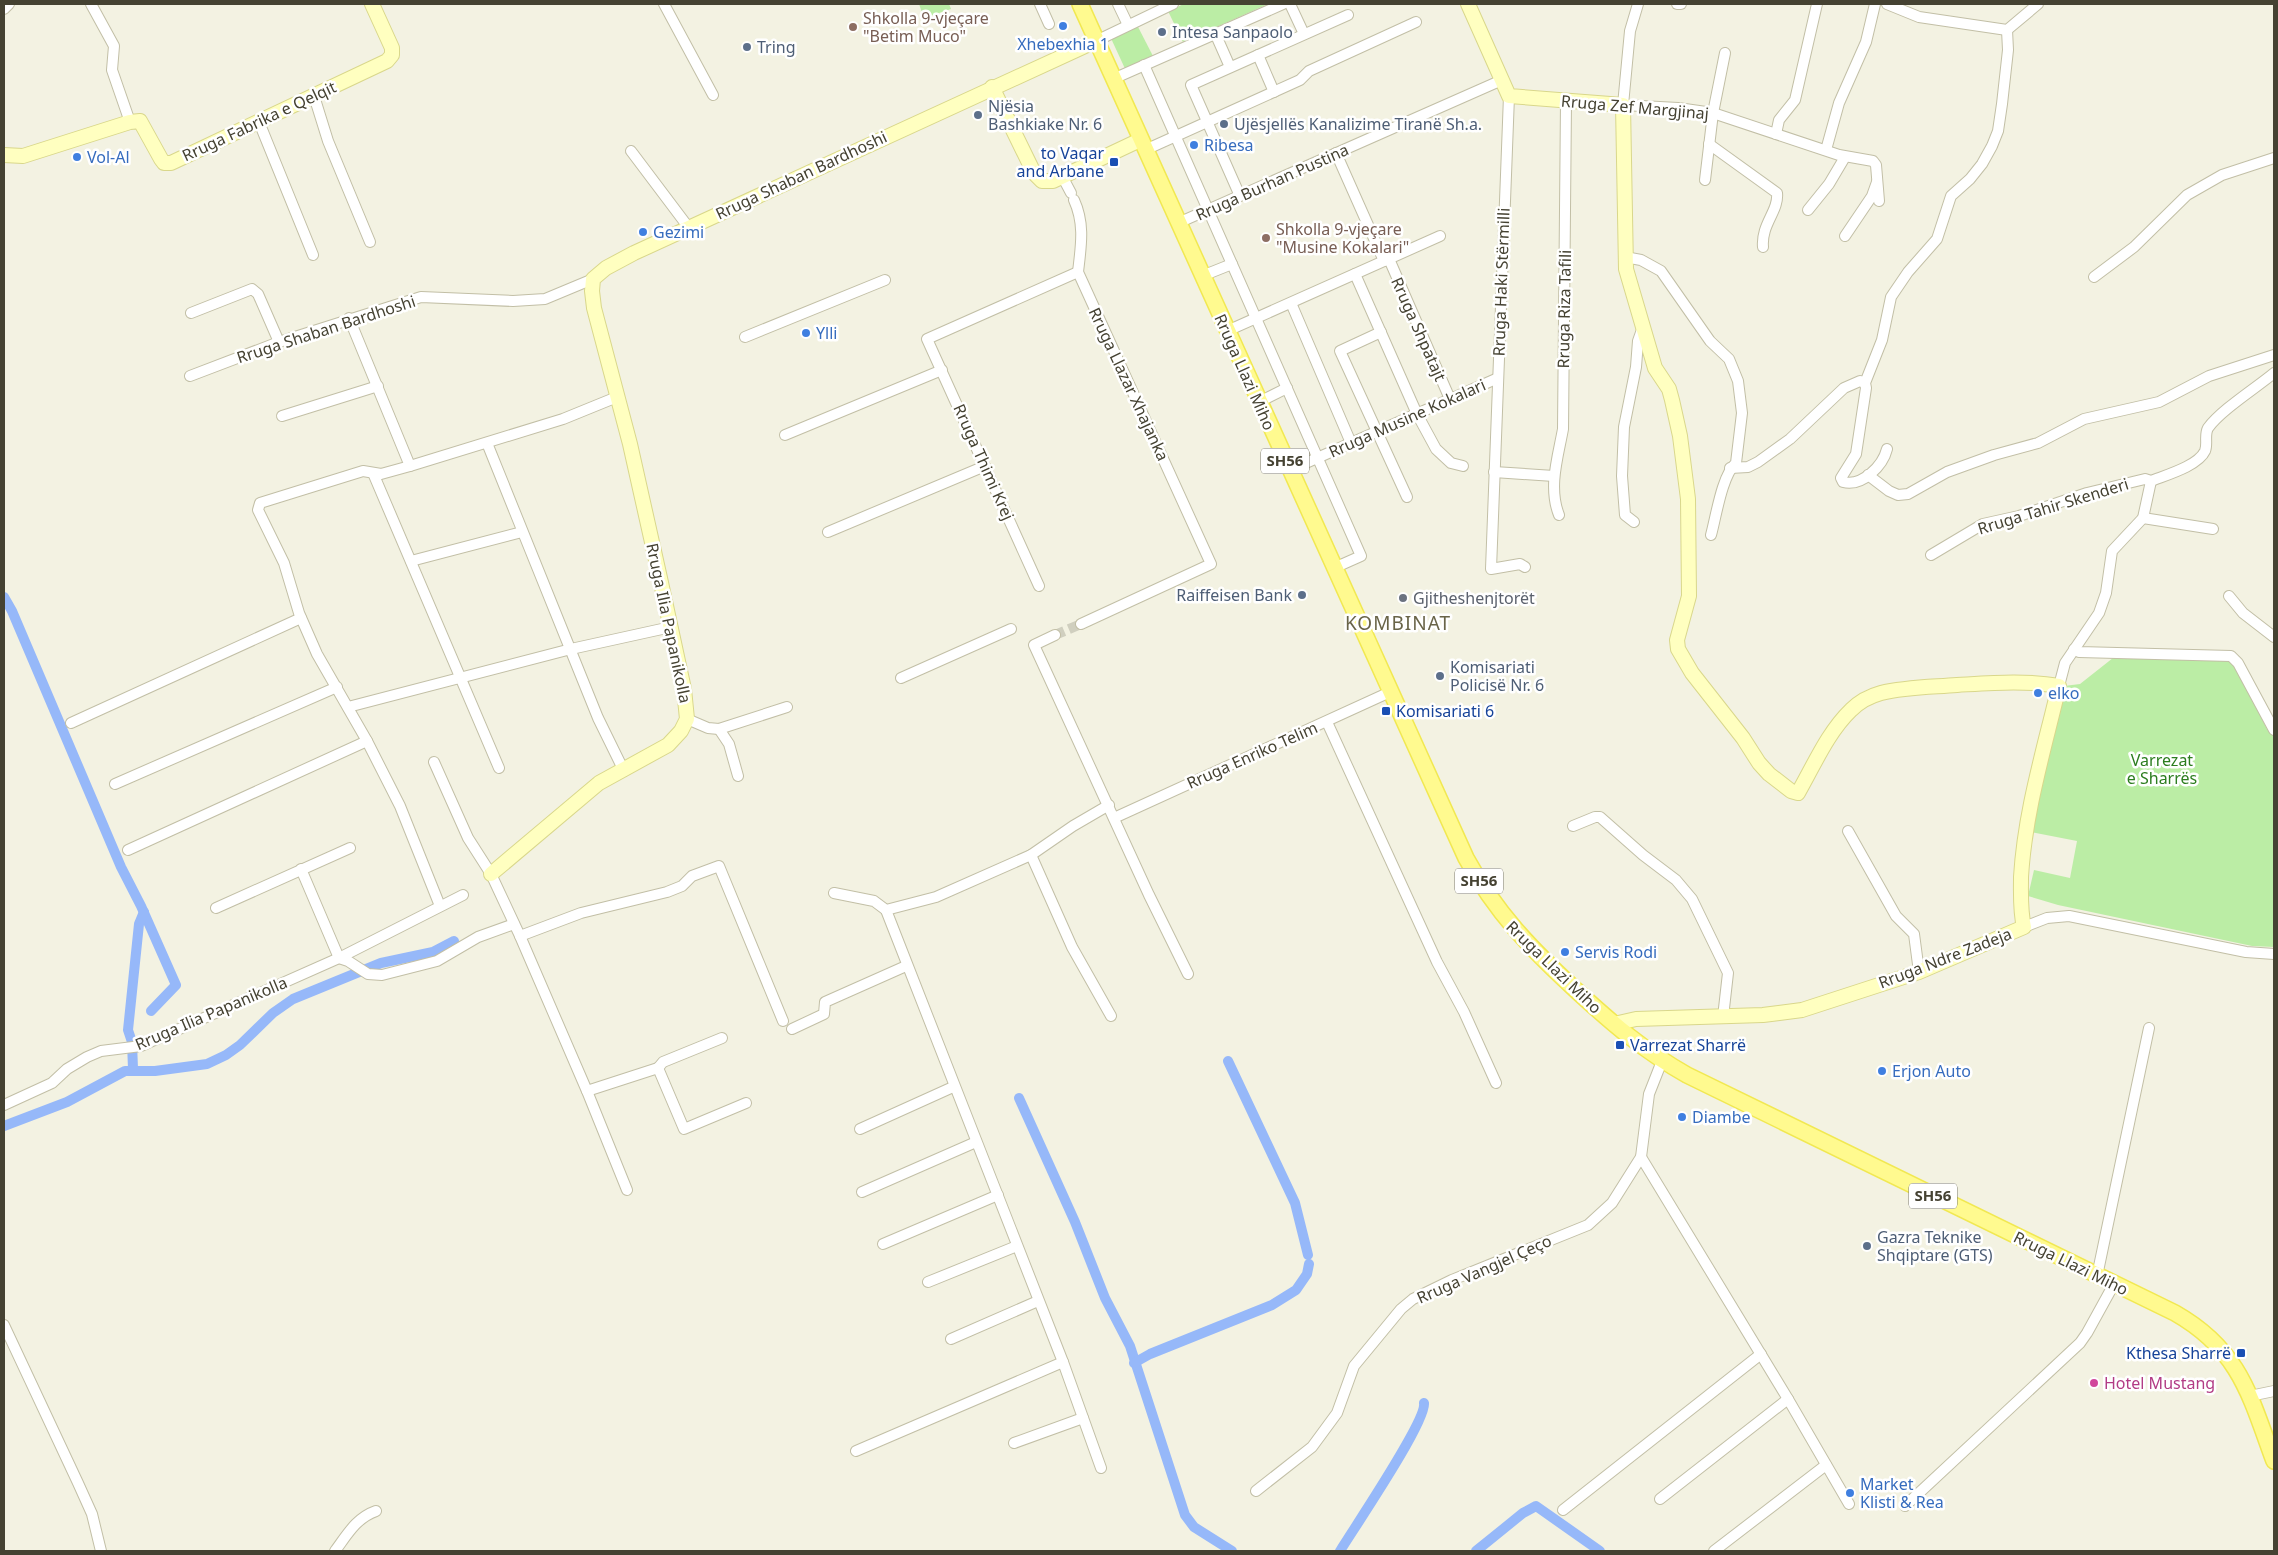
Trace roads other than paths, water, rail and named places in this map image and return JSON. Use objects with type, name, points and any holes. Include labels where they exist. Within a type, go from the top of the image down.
[{"type":"main road","name":"Rruga Llazi Miho","points":[[1080,4],[1142,145],[1466,858],[1489,897],[1533,950],[1614,1024],[1662,1061],[1687,1076],[2175,1313],[2202,1331],[2231,1361],[2250,1396],[2274,1461]]},
{"type":"street","points":[[4,8],[10,4]]},
{"type":"street","points":[[4,155],[23,156],[130,122],[112,70],[114,46],[91,4]]},
{"type":"street","name":"Rruga Fabrika e Qelqit","points":[[130,122],[140,121],[143,124],[161,159],[168,164],[390,59],[392,48],[372,4]]},
{"type":"street","points":[[664,4],[713,95]]},
{"type":"street","points":[[1040,4],[1049,24]]},
{"type":"street","points":[[1118,4],[1128,25]]},
{"type":"street","points":[[1096,41],[1173,4]]},
{"type":"street","points":[[1113,79],[1282,4]]},
{"type":"street","points":[[1290,4],[1304,34]]},
{"type":"street","name":"Rruga Haki Stërmilli","points":[[1468,4],[1509,96],[1491,569],[1520,564],[1525,567]]},
{"type":"street","points":[[1638,4],[1630,31],[1623,106],[1626,196],[1625,257],[1626,269],[1643,327],[1658,375],[1666,384],[1672,400],[1680,436],[1688,500],[1688,596],[1677,640],[1678,649],[1692,673],[1769,774],[1791,791],[1798,793],[1827,741],[1851,710],[1872,696],[1928,687],[2024,682],[2059,686]]},
{"type":"street","points":[[1776,134],[1779,120],[1795,100],[1817,4]]},
{"type":"street","points":[[1826,150],[1839,103],[1866,42],[1875,4]]},
{"type":"street","points":[[1887,4],[1900,6],[1919,16],[2007,30],[2038,4]]},
{"type":"street","points":[[1240,196],[1191,85],[1348,15]]},
{"type":"street","points":[[992,88],[1037,177],[1047,182],[1142,145],[1175,136],[1300,80],[1309,71],[1416,22]]},
{"type":"street","points":[[1887,448],[1882,463],[1868,475],[1848,483],[1841,478],[1856,454],[1866,388],[1865,383],[1882,340],[1891,297],[1908,272],[1937,240],[1951,196],[1970,180],[1982,164],[1998,131],[2008,50],[2007,30]]},
{"type":"street","points":[[1215,33],[1230,68]]},
{"type":"street","name":"Rruga Shaban Bardhoshi","points":[[190,376],[349,318],[421,297],[513,301],[545,299],[593,279],[606,268],[689,228],[1096,41]]},
{"type":"street","points":[[1705,180],[1713,113],[1717,102],[1726,53]]},
{"type":"street","points":[[1258,55],[1274,92]]},
{"type":"street","points":[[1144,65],[1361,556],[1334,568]]},
{"type":"street","name":"Rruga Burhan Pustina","points":[[1178,223],[1502,80]]},
{"type":"street","points":[[314,96],[328,140],[370,242]]},
{"type":"street","name":"Rruga Zef Margjinaj","points":[[1509,96],[1566,102],[1678,108],[1713,113],[1845,157],[1874,161],[1878,179]]},
{"type":"street","name":"Rruga Riza Tafili","points":[[1559,515],[1554,499],[1554,476],[1563,429],[1566,102]]},
{"type":"street","points":[[258,122],[313,255]]},
{"type":"street","points":[[1709,144],[1777,193],[1776,202],[1762,234],[1763,247]]},
{"type":"street","points":[[631,151],[689,228]]},
{"type":"street","name":"Rruga Shpatajt","points":[[1336,153],[1450,399]]},
{"type":"street","points":[[1808,210],[1829,184],[1845,157]]},
{"type":"street","points":[[2094,277],[2134,248],[2187,195],[2222,175],[2274,158]]},
{"type":"street","points":[[1062,176],[1080,214],[1082,237],[1078,272]]},
{"type":"street","points":[[1878,179],[1879,201]]},
{"type":"street","points":[[1845,236],[1872,196],[1878,179]]},
{"type":"street","points":[[1227,332],[1440,236]]},
{"type":"street","points":[[1625,257],[1641,260],[1661,271],[1710,341],[1729,359],[1738,381],[1742,413],[1736,463],[1730,468],[1711,535]]},
{"type":"street","points":[[1202,276],[1232,264]]},
{"type":"street","name":"Rruga Thimi Krej","points":[[1039,586],[927,339],[1078,272]]},
{"type":"street","name":"Rruga Llazar Xhajanka","points":[[1078,272],[1212,564],[1081,624]]},
{"type":"street","points":[[1355,274],[1417,414],[1440,455],[1450,463],[1463,466]]},
{"type":"street","name":"Rruga Ilia Papanikolla","points":[[491,874],[599,783],[624,771],[668,745],[681,731],[687,719],[684,690],[671,627],[594,308],[593,279]]},
{"type":"street","points":[[745,337],[885,280]]},
{"type":"street","points":[[191,313],[252,289],[258,294],[279,342]]},
{"type":"street","points":[[1290,303],[1351,443]]},
{"type":"street","points":[[349,318],[410,466]]},
{"type":"street","points":[[1634,522],[1625,514],[1622,476],[1623,441],[1636,367],[1638,341],[1643,327]]},
{"type":"street","points":[[1381,332],[1340,351],[1406,497]]},
{"type":"street","points":[[1868,475],[1889,491],[1898,494],[1908,494],[1947,472],[1994,455],[2038,443],[2084,419],[2158,402],[2209,376],[2274,356]]},
{"type":"street","points":[[786,435],[942,370]]},
{"type":"street","name":"Rruga Tahir Skenderi","points":[[1931,555],[1983,524],[2018,516],[2087,493],[2145,479],[2151,481],[2176,472],[2200,458],[2204,452],[2208,428],[2254,387],[2274,374]]},
{"type":"street","name":"Rruga Musine Kokalari","points":[[1290,470],[1498,378]]},
{"type":"street","points":[[1730,468],[1748,468],[1758,462],[1790,439],[1844,388],[1860,381],[1865,383]]},
{"type":"street","points":[[282,416],[378,386]]},
{"type":"street","points":[[1259,402],[1287,388]]},
{"type":"street","points":[[440,906],[400,806],[368,741],[317,654],[301,618],[284,563],[258,510],[260,503],[363,471],[382,474],[410,466],[562,419],[617,397]]},
{"type":"street","points":[[487,443],[598,718],[624,771]]},
{"type":"street","points":[[828,532],[985,466]]},
{"type":"street","points":[[1494,472],[1554,476]]},
{"type":"street","points":[[373,473],[499,768]]},
{"type":"street","points":[[2024,927],[2021,883],[2027,824],[2037,769],[2065,663],[2099,613],[2106,592],[2112,551],[2143,518],[2151,481]]},
{"type":"street","points":[[2143,518],[2213,529]]},
{"type":"street","points":[[410,561],[522,532]]},
{"type":"street","points":[[2228,596],[2243,613],[2274,637]]},
{"type":"street","points":[[71,723],[301,618]]},
{"type":"street","points":[[348,707],[571,649],[671,627]]},
{"type":"street","points":[[901,678],[1011,629]]},
{"type":"street","points":[[1055,635],[1034,645],[1149,895],[1188,974]]},
{"type":"street","points":[[2074,649],[2079,652],[2231,656],[2238,663],[2274,730]]},
{"type":"street","points":[[115,784],[337,687]]},
{"type":"street","name":"Rruga Enriko Telim","points":[[1114,818],[1390,692]]},
{"type":"street","points":[[687,719],[708,728],[719,729],[787,707]]},
{"type":"street","points":[[1327,722],[1437,962],[1464,1012],[1496,1083]]},
{"type":"street","points":[[719,729],[729,744],[738,776]]},
{"type":"street","points":[[128,850],[368,741]]},
{"type":"street","points":[[434,762],[468,838],[491,874],[520,936],[587,1091],[627,1190]]},
{"type":"street","points":[[886,910],[936,897],[1031,855],[1073,826],[1109,805]]},
{"type":"street","points":[[1573,826],[1595,817],[1600,818],[1643,856],[1676,880],[1688,894],[1728,973],[1723,1017]]},
{"type":"street","points":[[1848,830],[1896,916],[1914,934],[1919,972]]},
{"type":"street","points":[[216,908],[350,848]]},
{"type":"street","points":[[1031,855],[1072,947],[1111,1016]]},
{"type":"street","points":[[520,936],[581,913],[668,892],[682,886],[692,876],[719,866],[783,1021]]},
{"type":"street","points":[[301,870],[344,959],[368,974],[382,975],[420,967],[437,961],[478,936],[514,924]]},
{"type":"street","points":[[834,893],[874,901],[886,910],[953,1087],[998,1195],[1063,1362],[1101,1468]]},
{"type":"street","name":"Rruga Ilia Papanikolla","points":[[4,1105],[52,1083],[67,1069],[87,1057],[101,1051],[141,1046],[344,959],[463,895]]},
{"type":"street","name":"Rruga Ndre Zadeja","points":[[1614,1024],[1636,1019],[1723,1017],[1776,1014],[1802,1010],[1919,972],[2047,918],[2069,916],[2235,950],[2274,954]]},
{"type":"street","points":[[792,1029],[824,1014],[825,1002],[906,966]]},
{"type":"street","points":[[2098,1276],[2149,1028]]},
{"type":"street","points":[[587,1091],[658,1068],[663,1062],[722,1038]]},
{"type":"street","name":"Rruga Vangjel Çeço","points":[[1256,1491],[1312,1447],[1337,1412],[1354,1366],[1401,1309],[1413,1299],[1452,1280],[1588,1224],[1612,1204],[1642,1157],[1650,1094],[1662,1061]]},
{"type":"street","points":[[658,1068],[684,1129],[746,1103]]},
{"type":"street","points":[[860,1129],[953,1087]]},
{"type":"street","points":[[862,1192],[976,1142]]},
{"type":"street","points":[[1642,1157],[1849,1504]]},
{"type":"street","points":[[883,1244],[998,1195]]},
{"type":"street","points":[[928,1282],[1017,1246]]},
{"type":"street","points":[[1905,1506],[2080,1343],[2088,1333],[2114,1284]]},
{"type":"street","points":[[951,1339],[1038,1301]]},
{"type":"street","points":[[4,1325],[92,1514],[101,1549]]},
{"type":"street","points":[[1563,1510],[1760,1354]]},
{"type":"street","points":[[856,1451],[1063,1362]]},
{"type":"street","points":[[2250,1396],[2274,1391]]},
{"type":"street","points":[[1660,1499],[1788,1399]]},
{"type":"street","points":[[1014,1443],[1083,1418]]},
{"type":"street","points":[[1714,1551],[1826,1465]]},
{"type":"street","points":[[336,1551],[357,1522],[365,1515],[376,1511]]},
{"type":"waterway","points":[[4,597],[12,611],[121,867],[141,906],[176,985],[151,1011]]},
{"type":"waterway","points":[[133,1069],[132,1042],[128,1030],[139,924],[144,912]]},
{"type":"waterway","points":[[4,1126],[67,1102],[125,1071],[155,1071],[207,1064],[226,1055],[240,1045],[273,1013],[293,999],[381,963],[433,952],[454,941]]},
{"type":"waterway","points":[[1228,1061],[1295,1203],[1308,1255]]},
{"type":"waterway","points":[[1019,1098],[1075,1222],[1105,1298],[1130,1346],[1185,1515],[1194,1527],[1232,1551]]},
{"type":"waterway","points":[[1134,1363],[1150,1354],[1272,1305],[1296,1290],[1307,1274],[1309,1264]]},
{"type":"waterway","points":[[1340,1551],[1402,1452],[1422,1414],[1424,1403]]},
{"type":"waterway","points":[[1476,1551],[1523,1513],[1536,1506],[1600,1551]]},
{"type":"tunnel","points":[[1055,635],[1081,624]]},
{"type":"place","name":"Xhebexhia 1","points":[[1063,26]]},
{"type":"place","name":"Shkolla 9-vjeçare \"Betim Muco\"","points":[[853,27]]},
{"type":"place","name":"Intesa Sanpaolo","points":[[1162,32]]},
{"type":"place","name":"Tring","points":[[747,47]]},
{"type":"place","name":"Njësia Bashkiake Nr. 6","points":[[978,115]]},
{"type":"place","name":"Ujësjellës Kanalizime Tiranë Sh.a.","points":[[1224,124]]},
{"type":"place","name":"Ribesa","points":[[1194,145]]},
{"type":"place","name":"Vol-Al","points":[[77,157]]},
{"type":"place","name":"to Vaqar and Arbane","points":[[1114,162]]},
{"type":"place","name":"Gezimi","points":[[643,232]]},
{"type":"place","name":"Shkolla 9-vjeçare \"Musine Kokalari\"","points":[[1266,238]]},
{"type":"place","name":"Ylli","points":[[806,333]]},
{"type":"place","name":"Raiffeisen Bank","points":[[1302,595]]},
{"type":"place","name":"Gjitheshenjtorët","points":[[1403,598]]},
{"type":"place","name":"Komisariati Policisë Nr. 6","points":[[1440,676]]},
{"type":"place","name":"elko","points":[[2038,693]]},
{"type":"place","name":"Komisariati 6","points":[[1386,711]]},
{"type":"place","name":"Servis Rodi","points":[[1565,952]]},
{"type":"place","name":"Varrezat Sharrë","points":[[1620,1045]]},
{"type":"place","name":"Erjon Auto","points":[[1882,1071]]},
{"type":"place","name":"Diambe","points":[[1682,1117]]},
{"type":"place","name":"Gazra Teknike Shqiptare (GTS)","points":[[1867,1246]]},
{"type":"place","name":"Kthesa Sharrë","points":[[2241,1353]]},
{"type":"place","name":"Hotel Mustang","points":[[2094,1383]]},
{"type":"place","name":"Market Klisti & Rea","points":[[1850,1493]]},
{"type":"district","name":"KOMBINAT","points":[[1398,623]]},
{"type":"park label","name":"Varrezat e Sharrës","points":[[2162,769]]}]
